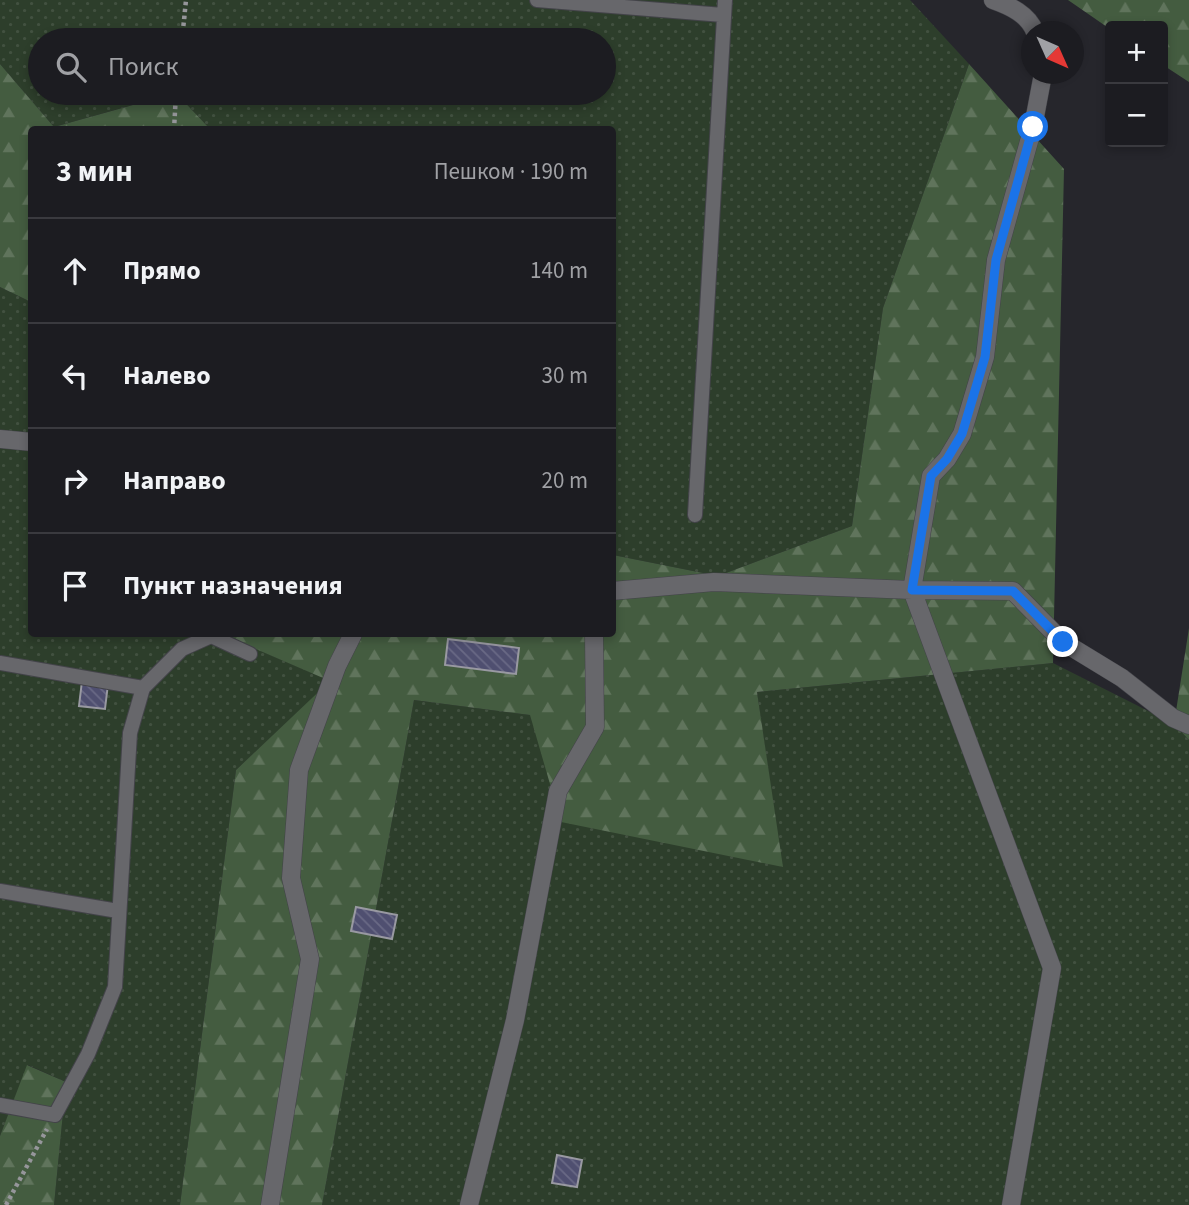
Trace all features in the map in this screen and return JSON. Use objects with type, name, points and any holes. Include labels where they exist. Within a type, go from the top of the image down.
[{"type":"street","points":[[993,0],[1011,6],[1030,21]]},
{"type":"street","points":[[1011,1205],[1052,968],[912,590],[931,476],[947,459],[962,434],[985,357],[996,260],[1033,127],[1041,84]]},
{"type":"street","points":[[0,439],[28,442]]},
{"type":"street","points":[[616,591],[714,582],[1013,591],[1063,642],[1122,678],[1173,718],[1189,725]]},
{"type":"street","points":[[270,1205],[310,959],[292,878],[299,770],[337,666],[352,637]]},
{"type":"street","points":[[469,1205],[515,1020],[558,791],[595,727],[594,637]]},
{"type":"lane","points":[[537,0],[723,15]]},
{"type":"lane","points":[[695,515],[725,0]]},
{"type":"lane","points":[[0,1105],[55,1115],[88,1054],[115,987],[130,733],[143,688],[182,649],[209,637]]},
{"type":"lane","points":[[213,637],[250,654]]},
{"type":"lane","points":[[0,663],[143,688]]},
{"type":"lane","points":[[0,891],[118,911]]},
{"type":"path","points":[[183,28],[186,0]]},
{"type":"path","points":[[174,126],[175,105]]},
{"type":"path","points":[[6,1205],[55,1115]]},
{"type":"green space","points":[[0,0],[910,0],[969,64],[883,308],[852,526],[718,576],[616,556],[616,126],[207,126],[187,105],[616,105],[616,28],[28,28],[28,97],[0,64]]},
{"type":"green space","points":[[1068,0],[1189,0],[1189,82],[1168,68],[1168,21],[1105,21],[1105,26]]},
{"type":"green space","points":[[0,64],[28,97],[28,105],[35,105],[53,126],[28,126],[28,301],[0,287]]},
{"type":"green space","points":[[969,64],[1064,169],[1053,663],[757,692],[783,867],[561,822],[530,715],[414,700],[322,1205],[180,1205],[236,770],[330,681],[228,637],[616,637],[616,556],[718,576],[852,526],[883,308]]},
{"type":"green space","points":[[35,105],[132,105],[58,126],[53,126]]},
{"type":"green space","points":[[133,105],[187,105],[207,126],[58,126]]},
{"type":"green space","points":[[0,287],[28,301],[28,637],[228,637],[331,681],[236,770],[180,1205],[54,1205],[66,1082],[28,1065],[0,1136]]},
{"type":"green space","points":[[1189,628],[1189,740],[1174,724]]},
{"type":"green space","points":[[1053,663],[1174,724],[1189,740],[1189,1205],[322,1205],[414,700],[530,715],[782,867],[757,692]]},
{"type":"green space","points":[[27,1065],[66,1082],[54,1205],[0,1205],[0,1136]]},
{"type":"building","points":[[448,639],[519,648],[516,674],[445,665]]},
{"type":"building","points":[[82,681],[108,684],[105,709],[79,706]]},
{"type":"building","points":[[356,907],[397,915],[392,939],[351,931]]},
{"type":"building","points":[[557,1155],[582,1160],[577,1187],[552,1183]]},
{"type":"route","points":[[1033,127],[996,260],[985,357],[962,434],[947,459],[931,476],[912,590],[1013,591],[1063,642]]}]
